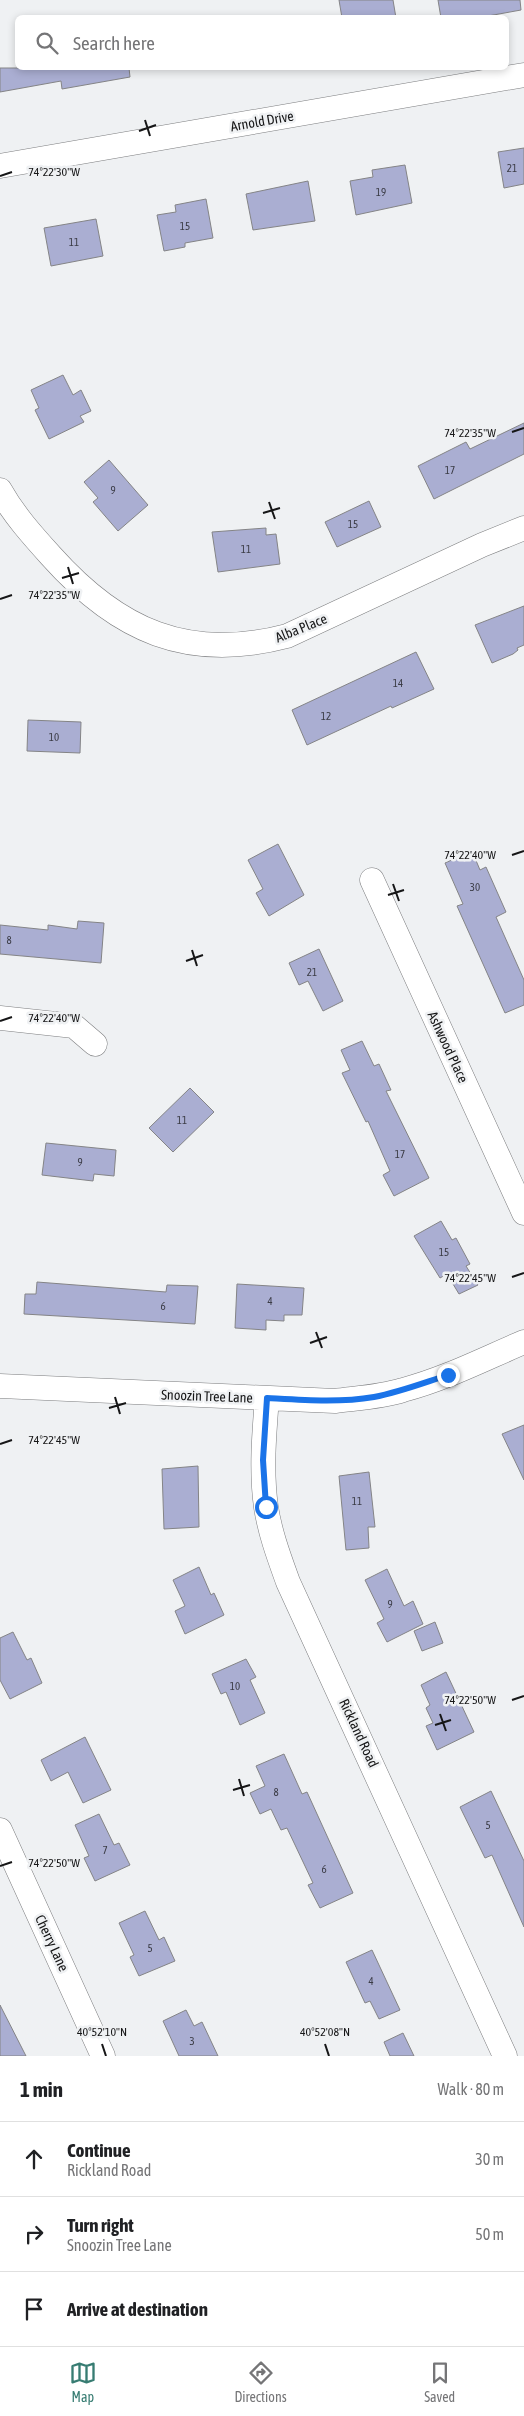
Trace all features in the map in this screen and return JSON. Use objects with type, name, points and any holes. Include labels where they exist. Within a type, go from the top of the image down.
[{"type":"street","name":"Arnold Drive","points":[[0,166],[524,75]]},
{"type":"street","name":"Alba Place","points":[[0,490],[10,509],[44,549],[83,590],[105,608],[135,625],[164,636],[194,644],[226,647],[257,644],[287,636],[482,545],[524,528]]},
{"type":"street","name":"Ashwood Place","points":[[372,880],[524,1213]]},
{"type":"street","points":[[0,1018],[74,1026],[95,1044]]},
{"type":"street","name":"Snoozin Tree Lane","points":[[0,1386],[335,1401],[395,1392],[448,1375],[524,1342]]},
{"type":"street","name":"Rickland Road","points":[[267,1398],[263,1460],[266,1507],[272,1538],[288,1582],[505,2056]]},
{"type":"street","name":"Cherry Lane","points":[[0,1830],[103,2056]]},
{"type":"building","points":[[339,0],[393,0],[396,15],[342,15]]},
{"type":"building","points":[[438,0],[520,0],[521,10],[494,15],[440,15]]},
{"type":"building","points":[[0,68],[15,68],[15,70],[129,70],[130,77],[62,89],[61,81],[0,92]]},
{"type":"building","points":[[524,148],[524,184],[504,188],[498,152]]},
{"type":"building","points":[[405,165],[412,203],[356,215],[350,181],[373,177],[372,170]]},
{"type":"building","points":[[308,181],[315,221],[253,230],[246,194]]},
{"type":"building","points":[[206,199],[213,238],[185,243],[185,247],[164,251],[157,215],[176,212],[175,205]]},
{"type":"building","points":[[96,219],[103,256],[51,266],[44,228]]},
{"type":"building","points":[[63,375],[73,395],[81,390],[91,411],[80,416],[84,422],[49,439],[35,410],[39,408],[31,390]]},
{"type":"building","points":[[524,423],[524,454],[434,499],[418,466],[466,442],[470,449]]},
{"type":"building","points":[[109,460],[148,505],[118,531],[93,502],[98,498],[84,482]]},
{"type":"building","points":[[369,501],[381,527],[337,547],[325,522]]},
{"type":"building","points":[[266,528],[266,535],[276,534],[280,564],[218,572],[212,532]]},
{"type":"building","points":[[524,606],[524,645],[517,648],[518,650],[513,654],[492,663],[475,625]]},
{"type":"building","points":[[416,652],[434,689],[392,708],[391,706],[307,745],[292,710]]},
{"type":"building","points":[[28,720],[81,722],[80,753],[27,751]]},
{"type":"building","points":[[278,844],[304,895],[269,916],[256,893],[263,889],[248,860]]},
{"type":"building","points":[[472,851],[480,870],[486,867],[506,912],[496,917],[524,980],[524,1005],[505,1013],[457,906],[463,904],[445,863]]},
{"type":"building","points":[[78,921],[104,923],[101,963],[0,954],[0,925],[48,930],[48,925],[77,929]]},
{"type":"building","points":[[319,949],[343,1001],[323,1011],[308,981],[299,985],[289,963]]},
{"type":"building","points":[[362,1041],[374,1066],[379,1064],[391,1090],[386,1091],[429,1178],[394,1196],[383,1175],[390,1171],[368,1121],[366,1122],[342,1073],[350,1070],[341,1050]]},
{"type":"building","points":[[190,1088],[214,1112],[173,1152],[149,1128]]},
{"type":"building","points":[[46,1143],[116,1150],[114,1176],[94,1174],[93,1181],[42,1175]]},
{"type":"building","points":[[441,1221],[452,1240],[456,1238],[470,1264],[466,1266],[478,1285],[459,1294],[447,1274],[440,1278],[414,1236]]},
{"type":"building","points":[[37,1282],[166,1292],[167,1285],[198,1286],[195,1324],[24,1314],[25,1294],[36,1294]]},
{"type":"building","points":[[237,1284],[304,1288],[302,1315],[284,1315],[284,1321],[266,1320],[266,1330],[235,1328]]},
{"type":"building","points":[[524,1425],[524,1480],[502,1434]]},
{"type":"building","points":[[198,1466],[199,1527],[164,1529],[162,1469]]},
{"type":"building","points":[[369,1472],[375,1527],[368,1527],[369,1548],[346,1550],[339,1476]]},
{"type":"building","points":[[199,1567],[211,1595],[214,1593],[224,1615],[185,1634],[175,1611],[185,1606],[173,1580]]},
{"type":"building","points":[[387,1569],[404,1606],[413,1601],[423,1624],[387,1642],[377,1623],[384,1619],[365,1580]]},
{"type":"building","points":[[435,1622],[443,1643],[422,1651],[414,1631]]},
{"type":"building","points":[[13,1632],[27,1660],[31,1658],[42,1683],[10,1699],[0,1680],[0,1638]]},
{"type":"building","points":[[246,1659],[256,1677],[250,1680],[265,1713],[240,1725],[226,1692],[221,1694],[212,1674]]},
{"type":"building","points":[[446,1672],[474,1732],[437,1750],[426,1726],[433,1723],[426,1708],[430,1705],[421,1685]]},
{"type":"building","points":[[85,1737],[111,1790],[83,1803],[68,1772],[51,1781],[41,1760]]},
{"type":"building","points":[[284,1754],[302,1794],[307,1792],[353,1893],[320,1908],[308,1885],[313,1883],[287,1828],[281,1830],[271,1809],[260,1814],[250,1793],[265,1786],[256,1766]]},
{"type":"building","points":[[491,1791],[524,1861],[524,1927],[492,1855],[485,1858],[460,1807]]},
{"type":"building","points":[[99,1814],[114,1845],[119,1843],[130,1865],[95,1881],[84,1858],[89,1856],[75,1825]]},
{"type":"building","points":[[145,1911],[159,1940],[164,1937],[175,1961],[139,1976],[130,1957],[134,1955],[119,1923]]},
{"type":"building","points":[[372,1950],[400,2010],[379,2019],[370,2001],[365,2003],[346,1962]]},
{"type":"building","points":[[0,2005],[26,2056],[0,2056]]},
{"type":"building","points":[[186,2010],[194,2026],[202,2022],[218,2056],[179,2056],[163,2021]]},
{"type":"building","points":[[403,2033],[414,2056],[390,2056],[384,2042]]},
{"type":"route","points":[[266,1507],[263,1460],[267,1398],[335,1401],[372,1397],[403,1390],[448,1375]]}]
